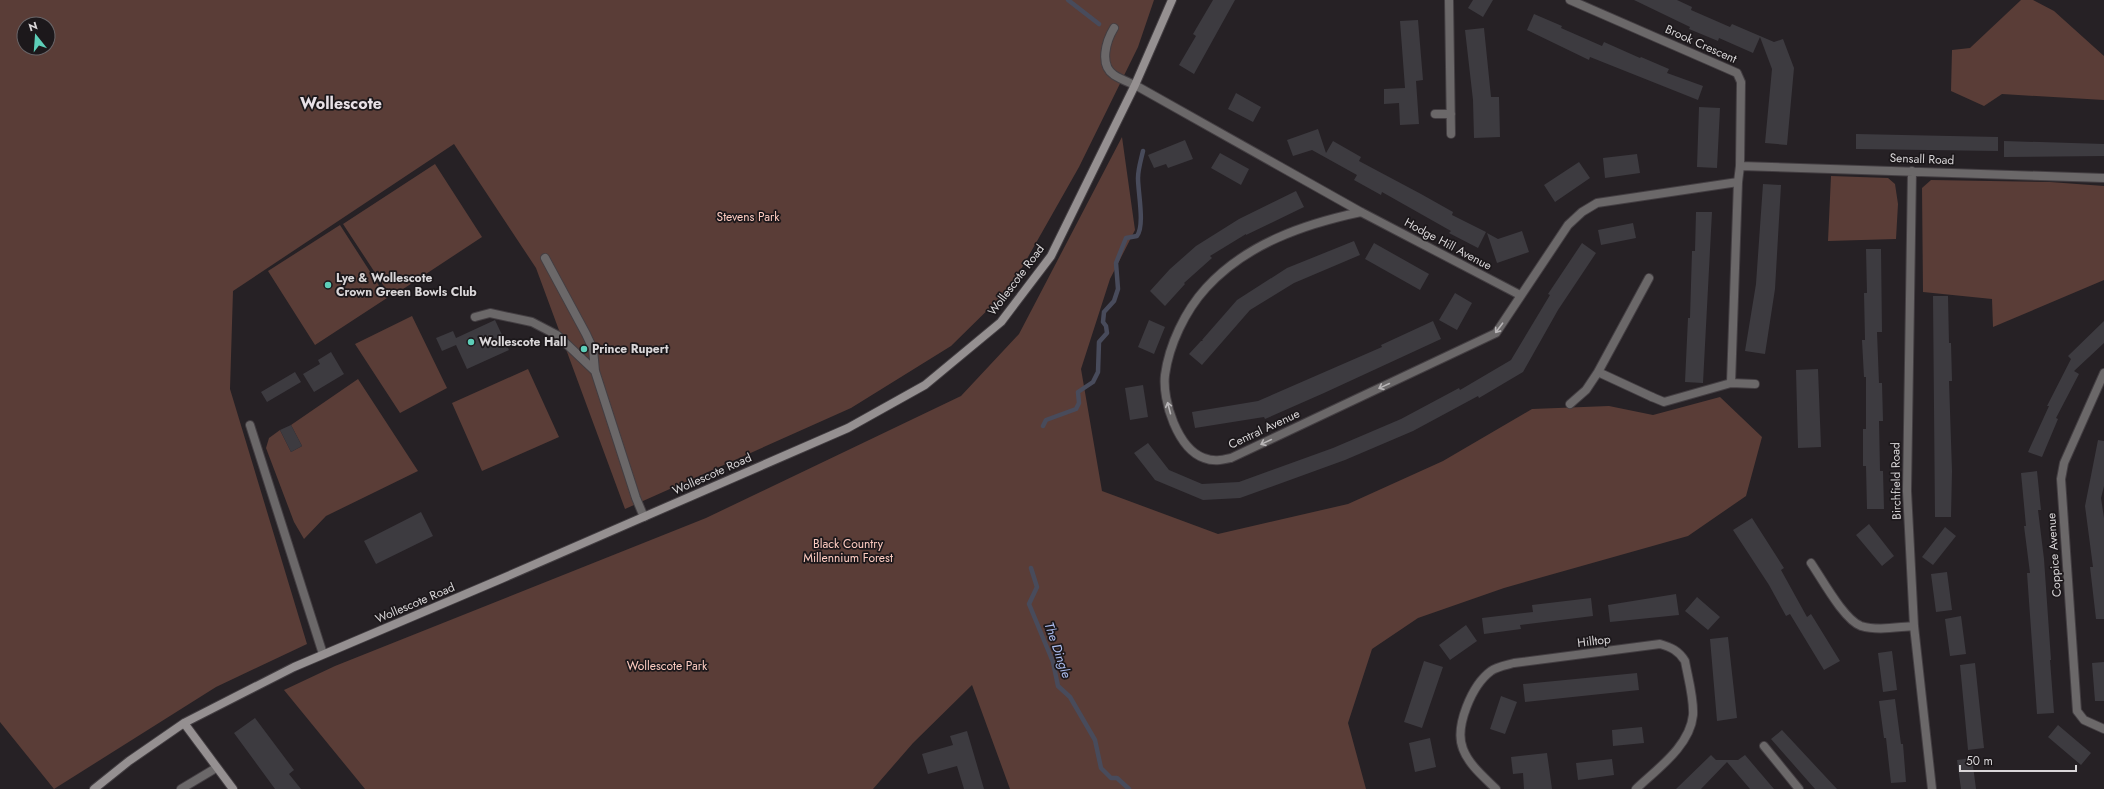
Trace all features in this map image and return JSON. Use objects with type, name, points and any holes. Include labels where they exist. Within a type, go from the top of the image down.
[{"type":"street","name":"Wollescote Road","points":[[94,789],[129,761],[184,723],[270,679],[323,654],[848,428],[925,385],[1001,322],[1051,256],[1135,85],[1172,0]]},
{"type":"street","points":[[1449,0],[1451,134]]},
{"type":"street","name":"Brook Crescent","points":[[1570,0],[1737,74],[1741,82],[1740,166],[1738,182],[1731,383]]},
{"type":"street","name":"Hodge Hill Avenue","points":[[1114,28],[1106,50],[1108,69],[1114,75],[1135,85],[1361,212],[1520,295]]},
{"type":"street","points":[[1435,114],[1450,114]]},
{"type":"street","name":"Sensall Road","points":[[1740,166],[2104,178]]},
{"type":"street","name":"Birchfield Road","points":[[1912,171],[1907,491],[1914,626],[1932,789]]},
{"type":"street","points":[[1520,295],[1568,225],[1582,212],[1597,203],[1738,182]]},
{"type":"street","name":"Central Avenue","points":[[1361,212],[1323,220],[1257,247],[1229,266],[1205,289],[1187,313],[1172,347],[1165,375],[1164,388],[1168,409],[1177,431],[1192,451],[1204,458],[1216,461],[1231,458],[1496,333],[1520,295]]},
{"type":"street","points":[[545,258],[593,349],[595,371],[636,498],[644,517]]},
{"type":"street","points":[[1570,404],[1586,390],[1598,372],[1649,278]]},
{"type":"street","points":[[475,317],[490,313],[532,322],[557,335],[595,371]]},
{"type":"street","points":[[1598,372],[1664,402],[1731,383],[1755,384]]},
{"type":"street","name":"Coppice Avenue","points":[[2104,373],[2064,463],[2061,479],[2077,711],[2084,720],[2104,729]]},
{"type":"street","points":[[250,425],[323,654]]},
{"type":"street","points":[[1811,563],[1849,618],[1861,626],[1884,628],[1914,626]]},
{"type":"street","name":"Hilltop","points":[[1496,789],[1473,766],[1462,748],[1461,725],[1464,709],[1478,686],[1491,671],[1514,663],[1660,644],[1671,647],[1681,654],[1685,661],[1693,714],[1691,726],[1686,737],[1675,751],[1636,789]]},
{"type":"street","points":[[184,723],[233,789]]},
{"type":"street","points":[[1764,746],[1799,789]]},
{"type":"street","points":[[181,789],[216,768]]},
{"type":"green space","name":"Stevens Park","points":[[0,0],[1154,0],[1138,47],[1079,167],[1011,287],[951,346],[851,408],[625,509],[536,268],[454,144],[233,291],[230,389],[307,644],[216,687],[54,789],[0,722]]},
{"type":"green space","points":[[2021,0],[2033,0],[2054,11],[2104,56],[2104,100],[2002,94],[1984,106],[1951,91],[1952,50],[1970,48]]},
{"type":"green space","points":[[1122,137],[1135,230],[1110,279],[1081,369],[1102,491],[1218,534],[1348,504],[1443,461],[1532,409],[1609,406],[1653,415],[1720,397],[1762,437],[1746,496],[1688,536],[1504,588],[1418,618],[1372,649],[1348,723],[1366,789],[1010,789],[972,685],[913,743],[873,789],[365,789],[284,690],[335,666],[706,518],[961,396],[1019,334]]},
{"type":"green space","points":[[435,164],[482,237],[391,297],[343,224]]},
{"type":"green space","points":[[1831,176],[1888,178],[1895,184],[1898,204],[1896,239],[1828,241]]},
{"type":"green space","points":[[1931,180],[2050,182],[2104,186],[2104,280],[1993,327],[1992,299],[1923,292],[1922,188]]},
{"type":"green space","name":"Lye & Wollescote Crown Green Bowls Club","points":[[340,225],[387,298],[315,345],[268,271]]},
{"type":"green space","points":[[412,316],[447,388],[400,413],[355,344]]},
{"type":"green space","points":[[528,369],[559,437],[482,471],[452,403]]},
{"type":"green space","points":[[358,379],[418,471],[326,516],[304,539],[294,522],[266,448],[269,438],[280,430],[291,452],[302,446],[291,425]]},
{"type":"building","points":[[1213,0],[1235,0],[1194,74],[1179,65],[1196,36],[1193,34]]},
{"type":"building","points":[[1473,0],[1493,0],[1483,17],[1468,8]]},
{"type":"building","points":[[1634,0],[1677,0],[1692,7],[1691,10],[1730,27],[1732,24],[1774,42],[1783,39],[1794,68],[1787,145],[1765,143],[1772,69],[1760,37],[1753,53],[1719,38],[1718,41],[1689,29],[1690,27]]},
{"type":"building","points":[[1534,14],[1602,46],[1604,42],[1669,69],[1667,73],[1703,86],[1698,100],[1590,57],[1589,60],[1527,30]]},
{"type":"building","points":[[1418,20],[1423,80],[1416,81],[1419,124],[1400,125],[1399,103],[1384,104],[1384,89],[1405,88],[1400,21]]},
{"type":"building","points":[[1484,28],[1491,97],[1499,97],[1500,137],[1474,138],[1473,100],[1465,30]]},
{"type":"building","points":[[1236,93],[1261,107],[1253,122],[1228,109]]},
{"type":"building","points":[[1699,107],[1720,108],[1717,168],[1697,167]]},
{"type":"building","points":[[1318,129],[1326,153],[1333,141],[1361,157],[1359,161],[1453,212],[1452,215],[1486,232],[1478,248],[1449,233],[1451,231],[1382,192],[1381,195],[1354,180],[1357,175],[1312,150],[1293,156],[1287,140]]},
{"type":"building","points":[[1856,134],[1998,137],[1998,151],[1856,149]]},
{"type":"building","points":[[1185,140],[1193,159],[1168,168],[1166,164],[1154,168],[1148,155]]},
{"type":"building","points":[[2004,141],[2104,144],[2104,156],[2004,157]]},
{"type":"building","points":[[1220,153],[1249,169],[1241,185],[1211,168]]},
{"type":"building","points":[[1637,154],[1640,173],[1605,178],[1603,158]]},
{"type":"building","points":[[1579,162],[1590,178],[1555,202],[1544,185]]},
{"type":"building","points":[[1763,184],[1781,185],[1775,289],[1765,354],[1745,351],[1756,284]]},
{"type":"building","points":[[1296,191],[1304,207],[1246,234],[1210,256],[1212,258],[1184,283],[1185,284],[1165,306],[1150,291],[1170,269],[1196,246],[1239,219]]},
{"type":"building","points":[[1696,212],[1712,212],[1703,383],[1685,382],[1688,318],[1690,318],[1692,251],[1695,251]]},
{"type":"building","points":[[1633,223],[1636,238],[1601,245],[1598,230]]},
{"type":"building","points":[[1522,231],[1529,252],[1497,263],[1487,233],[1498,239]]},
{"type":"building","points":[[1354,241],[1360,255],[1294,283],[1250,310],[1202,365],[1189,354],[1201,341],[1203,341],[1202,340],[1237,300],[1287,268]]},
{"type":"building","points":[[1374,243],[1429,274],[1420,290],[1365,259]]},
{"type":"building","points":[[1582,243],[1596,253],[1558,310],[1523,372],[1479,398],[1478,396],[1413,431],[1345,460],[1240,498],[1203,500],[1155,480],[1134,453],[1148,443],[1169,470],[1202,484],[1239,482],[1333,448],[1401,419],[1459,388],[1460,390],[1511,360],[1550,295],[1548,294]]},
{"type":"building","points":[[1866,249],[1881,249],[1882,332],[1877,332],[1879,383],[1882,383],[1883,421],[1879,421],[1880,471],[1883,471],[1884,509],[1867,509],[1866,466],[1863,466],[1863,429],[1866,429],[1866,377],[1864,377],[1862,340],[1865,340],[1864,293],[1867,293]]},
{"type":"building","points":[[1455,293],[1472,303],[1457,330],[1439,320]]},
{"type":"building","points":[[1933,296],[1948,296],[1949,343],[1951,343],[1952,381],[1949,381],[1952,471],[1951,517],[1935,517]]},
{"type":"building","name":"Wollescote Hall","points":[[495,320],[509,350],[467,369],[456,345],[442,351],[436,338],[453,331],[456,338]]},
{"type":"building","points":[[1149,320],[1165,327],[1154,354],[1138,347]]},
{"type":"building","points":[[1433,321],[1441,339],[1324,393],[1265,419],[1264,417],[1195,428],[1192,412],[1258,401],[1382,347],[1381,345]]},
{"type":"building","points":[[2104,321],[2104,343],[2074,371],[2079,374],[2056,418],[2058,419],[2042,457],[2028,452],[2049,406],[2047,406],[2071,359],[2068,356]]},
{"type":"building","points":[[331,352],[344,374],[314,392],[303,374],[320,364],[318,360]]},
{"type":"building","points":[[1818,369],[1821,447],[1798,448],[1796,370]]},
{"type":"building","points":[[295,372],[301,382],[267,402],[261,392]]},
{"type":"building","points":[[1143,385],[1148,417],[1130,420],[1125,388]]},
{"type":"building","points":[[291,425],[302,446],[291,452],[280,430]]},
{"type":"building","points":[[2098,440],[2104,441],[2104,486],[2101,498],[2104,518],[2104,619],[2096,619],[2090,567],[2093,567],[2085,506]]},
{"type":"building","points":[[2037,471],[2041,510],[2038,510],[2044,559],[2054,713],[2037,714],[2027,573],[2030,573],[2024,526],[2026,526],[2021,473]]},
{"type":"building","points":[[421,512],[433,536],[376,564],[364,541]]},
{"type":"building","points":[[1752,518],[1784,568],[1781,570],[1807,617],[1811,614],[1840,661],[1824,670],[1790,614],[1786,616],[1769,585],[1733,530]]},
{"type":"building","points":[[1869,524],[1894,556],[1882,566],[1856,535]]},
{"type":"building","points":[[1945,527],[1956,536],[1933,565],[1922,557]]},
{"type":"building","points":[[1947,572],[1952,610],[1936,612],[1931,574]]},
{"type":"building","points":[[1676,594],[1679,615],[1610,622],[1608,605]]},
{"type":"building","points":[[1697,597],[1720,617],[1708,630],[1685,611]]},
{"type":"building","points":[[1591,598],[1593,616],[1520,625],[1521,629],[1484,634],[1482,618],[1533,612],[1532,605]]},
{"type":"building","points":[[1961,616],[1966,654],[1950,656],[1945,619]]},
{"type":"building","points":[[1466,625],[1477,641],[1450,660],[1439,645]]},
{"type":"building","points":[[1728,637],[1737,718],[1717,721],[1710,639]]},
{"type":"building","points":[[1892,651],[1897,690],[1883,692],[1878,653]]},
{"type":"building","points":[[1424,661],[1443,667],[1422,728],[1404,722]]},
{"type":"building","points":[[2104,662],[2104,701],[2095,701],[2092,663]]},
{"type":"building","points":[[1975,663],[1984,748],[1968,750],[1960,665]]},
{"type":"building","points":[[1637,673],[1639,690],[1525,702],[1523,684]]},
{"type":"building","points":[[1501,696],[1517,702],[1505,734],[1490,729]]},
{"type":"building","points":[[1895,699],[1901,744],[1903,744],[1906,782],[1891,783],[1886,738],[1884,738],[1879,701]]},
{"type":"building","points":[[255,718],[294,770],[289,774],[301,789],[275,789],[234,733]]},
{"type":"building","points":[[2058,725],[2091,753],[2081,765],[2048,737]]},
{"type":"building","points":[[1642,727],[1644,743],[1613,746],[1612,730]]},
{"type":"building","points":[[1782,730],[1837,789],[1815,789],[1771,739]]},
{"type":"building","points":[[967,731],[984,789],[964,789],[957,766],[928,774],[922,754],[953,745],[950,736]]},
{"type":"building","points":[[1430,738],[1436,767],[1415,772],[1409,743]]},
{"type":"building","points":[[1547,753],[1552,789],[1524,789],[1523,773],[1513,774],[1511,757]]},
{"type":"building","points":[[1711,755],[1716,760],[1738,760],[1745,755],[1774,789],[1750,789],[1727,762],[1701,789],[1676,789]]},
{"type":"building","points":[[1972,758],[1976,789],[1961,789],[1957,760]]},
{"type":"building","points":[[1612,759],[1614,775],[1578,780],[1576,763]]},
{"type":"waterway","points":[[1068,0],[1099,24]]},
{"type":"waterway","name":"The Dingle","points":[[1043,426],[1046,420],[1076,409],[1079,403],[1078,392],[1093,382],[1098,372],[1099,342],[1107,333],[1106,326],[1103,322],[1104,312],[1114,301],[1118,289],[1116,263],[1126,238],[1137,236],[1141,224],[1138,175],[1143,151]]},
{"type":"waterway","name":"The Dingle","points":[[1031,568],[1037,587],[1029,604],[1053,662],[1058,686],[1070,697],[1095,740],[1101,768],[1111,778],[1117,778],[1129,789]]},
{"type":"place","name":"Lye & Wollescote Crown Green Bowls Club","points":[[328,285]]},
{"type":"place","name":"Wollescote Hall","points":[[471,342]]},
{"type":"place","name":"Prince Rupert","points":[[584,349]]},
{"type":"district","name":"Wollescote","points":[[341,103]]},
{"type":"park label","name":"Black Country Millennium Forest","points":[[848,551]]},
{"type":"park label","name":"Wollescote Park","points":[[667,666]]}]
